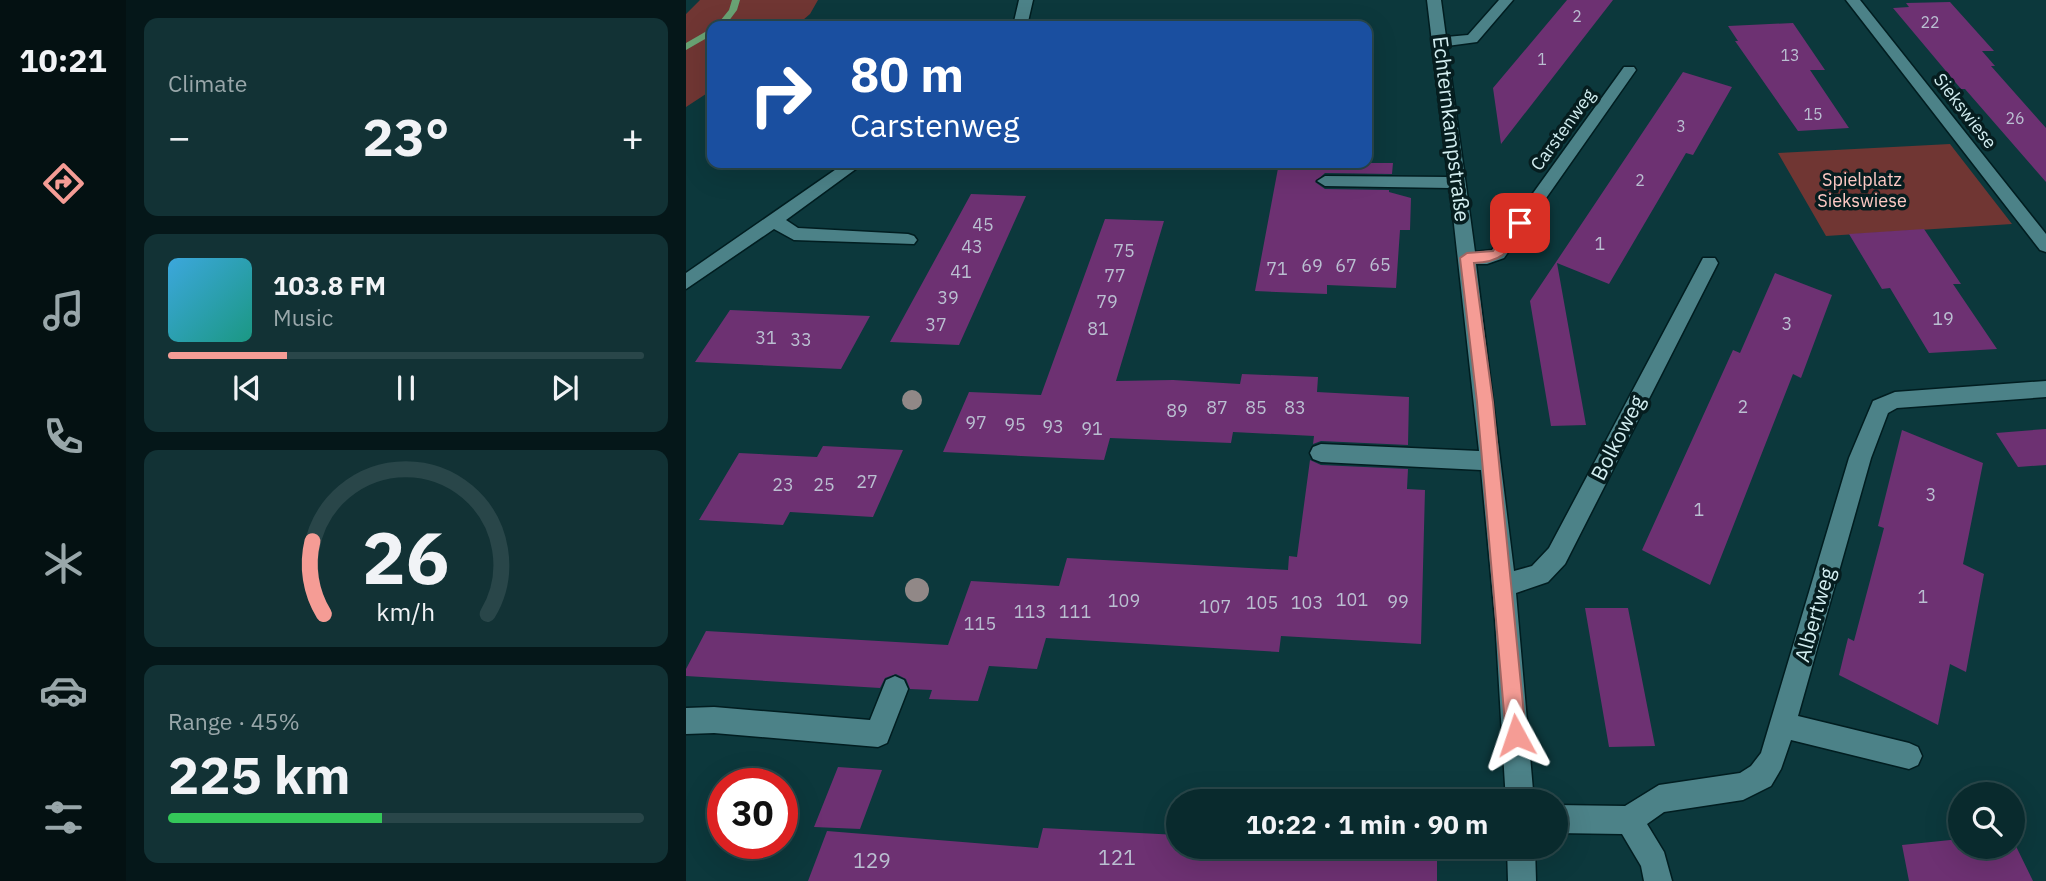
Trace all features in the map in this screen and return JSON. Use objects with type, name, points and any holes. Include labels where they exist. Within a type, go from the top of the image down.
[{"type":"street","points":[[1021,21],[1026,0]]},
{"type":"street","name":"Echternkampstraße","points":[[1434,0],[1491,461],[1519,789]]},
{"type":"street","points":[[1440,42],[1472,39],[1506,0]]},
{"type":"street","name":"Siekswiese","points":[[1853,0],[1990,184],[2046,246]]},
{"type":"street","name":"Carstenweg","points":[[1467,258],[1487,258],[1498,254],[1629,70]]},
{"type":"street","points":[[686,282],[849,168]]},
{"type":"street","points":[[1325,180],[1458,183]]},
{"type":"street","points":[[774,220],[794,234],[908,240]]},
{"type":"street","name":"Bolkoweg","points":[[1503,584],[1530,580],[1545,573],[1557,556],[1709,263]]},
{"type":"street","name":"Albertweg","points":[[1629,820],[1659,799],[1743,786],[1761,776],[1772,760],[1860,458],[1880,407],[1895,400],[2046,389]]},
{"type":"street","points":[[1321,453],[1491,461]]},
{"type":"street","points":[[686,721],[714,720],[878,734],[895,689]]},
{"type":"street","points":[[1783,725],[1909,756]]},
{"type":"street","points":[[1568,820],[1629,820],[1654,862],[1658,881]]},
{"type":"street","points":[[1521,859],[1522,881]]},
{"type":"green space","points":[[700,0],[818,0],[810,14],[802,21],[707,21],[707,93],[686,107],[686,14]]},
{"type":"green space","name":"Spielplatz Siekswiese","points":[[1950,144],[2012,224],[1826,236],[1778,153]]},
{"type":"building","points":[[1567,0],[1613,0],[1501,144],[1493,88]]},
{"type":"building","points":[[1950,2],[1994,51],[1982,51],[1995,66],[1991,66],[2046,128],[2046,182],[1965,89],[1961,89],[1893,8],[1909,7],[1906,3]]},
{"type":"building","points":[[1793,23],[1825,70],[1810,70],[1849,128],[1798,131],[1735,41],[1738,41],[1728,26]]},
{"type":"building","points":[[1683,72],[1732,87],[1693,155],[1686,153],[1609,284],[1557,263],[1586,425],[1551,426],[1530,301]]},
{"type":"building","points":[[1372,163],[1393,163],[1392,174],[1325,173],[1315,182],[1325,189],[1389,190],[1411,198],[1410,230],[1400,230],[1396,288],[1327,285],[1327,294],[1255,291],[1278,168],[1372,168]]},
{"type":"building","points":[[971,194],[1026,196],[959,345],[890,342]]},
{"type":"building","points":[[1105,219],[1164,221],[1116,381],[1173,380],[1240,384],[1242,374],[1318,377],[1317,392],[1409,397],[1408,445],[1321,441],[1313,444],[1314,436],[1233,432],[1231,443],[1110,438],[1104,460],[943,452],[969,392],[1041,395]]},
{"type":"building","points":[[1924,229],[1961,284],[1953,284],[1997,349],[1929,353],[1890,288],[1882,289],[1849,234]]},
{"type":"building","points":[[1775,273],[1832,295],[1801,378],[1793,374],[1710,585],[1642,550],[1733,350],[1740,353]]},
{"type":"building","points":[[730,310],[870,316],[841,369],[695,362]]},
{"type":"building","points":[[2046,429],[2046,465],[2018,467],[1996,433]]},
{"type":"building","points":[[1902,430],[1983,463],[1963,564],[1984,574],[1966,672],[1950,664],[1938,725],[1839,675],[1848,638],[1854,641],[1884,528],[1878,526]]},
{"type":"building","points":[[823,446],[903,450],[873,517],[790,512],[783,525],[699,520],[739,453],[817,457]]},
{"type":"building","points":[[1310,460],[1321,465],[1408,469],[1407,489],[1425,490],[1421,644],[1281,636],[1279,652],[1046,638],[1037,669],[989,666],[978,701],[929,699],[932,690],[910,689],[906,679],[896,674],[885,678],[880,688],[686,676],[686,669],[706,631],[948,645],[971,581],[1059,586],[1067,558],[1288,570],[1289,556],[1297,557]]},
{"type":"building","points":[[1585,608],[1628,608],[1655,746],[1609,747]]},
{"type":"building","points":[[838,767],[882,770],[860,829],[814,827]]},
{"type":"building","points":[[1043,828],[1166,834],[1166,859],[1437,859],[1437,881],[808,881],[827,831],[1038,848]]},
{"type":"building","points":[[1948,840],[1948,859],[2022,859],[2033,881],[1909,881],[1902,845]]},
{"type":"waterway","points":[[724,21],[733,10],[736,0]]},
{"type":"waterway","points":[[686,47],[707,34]]},
{"type":"route","points":[[1516,735],[1492,470],[1467,258],[1487,258],[1498,254],[1520,223]]}]
